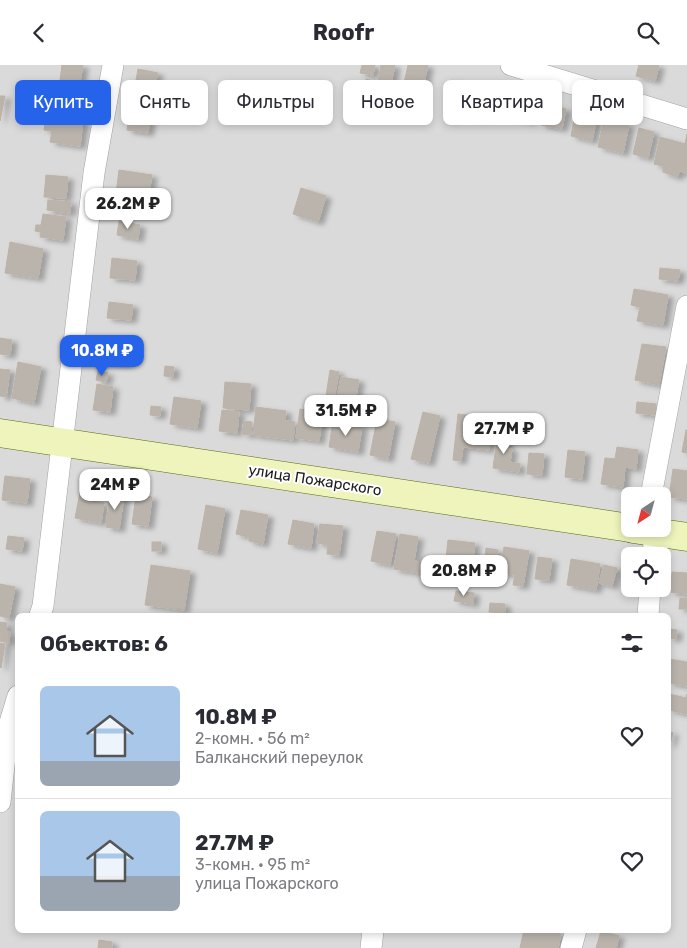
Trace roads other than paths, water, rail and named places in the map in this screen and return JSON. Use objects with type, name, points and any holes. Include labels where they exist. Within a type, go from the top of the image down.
[{"type":"street","points":[[41,613],[94,173],[113,65]]},
{"type":"street","points":[[511,65],[687,119]]},
{"type":"street","points":[[653,487],[687,306]]},
{"type":"street","name":"улица Пожарского","points":[[0,433],[61,441],[621,531]]},
{"type":"street","name":"улица Пожарского","points":[[671,536],[687,537]]},
{"type":"street","points":[[648,613],[649,597]]},
{"type":"street","points":[[0,802],[4,728],[15,704]]},
{"type":"street","points":[[371,948],[373,933]]},
{"type":"street","points":[[571,948],[575,933]]}]
